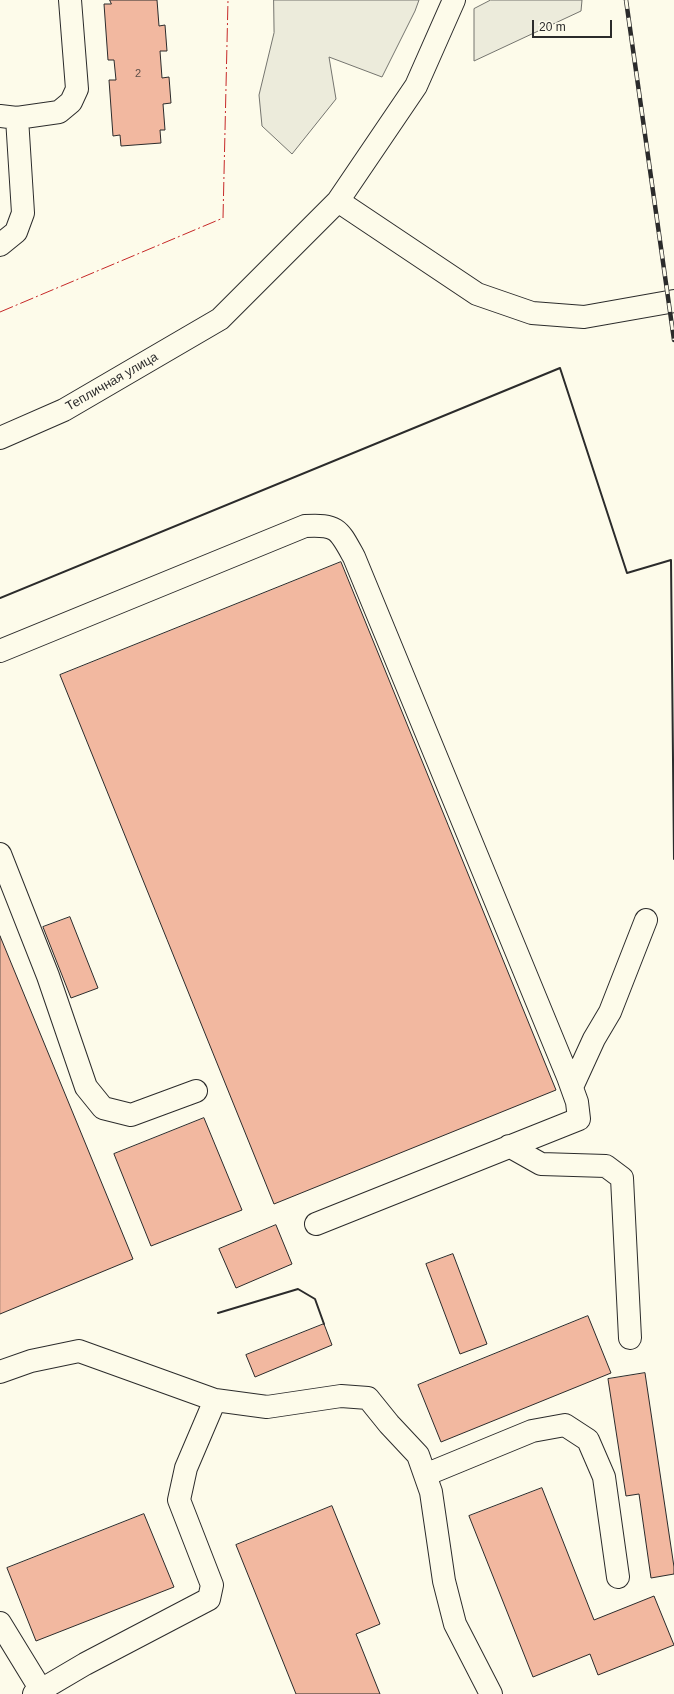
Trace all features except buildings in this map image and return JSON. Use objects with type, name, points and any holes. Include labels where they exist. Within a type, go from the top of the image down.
[{"type":"street","points":[[0,246],[16,232],[23,213],[8,117],[59,112],[71,102],[77,89],[70,0]]},
{"type":"street","name":"Тепличная улица","points":[[0,438],[64,410],[220,319],[338,201],[416,86],[454,0]]},
{"type":"street","points":[[338,201],[477,294],[532,312],[584,317],[674,301]]},
{"type":"street","points":[[0,651],[305,526],[324,525],[340,533],[354,557],[572,1087],[577,1102],[579,1119],[316,1224]]},
{"type":"street","points":[[0,854],[48,976],[86,1087],[103,1108],[131,1114],[196,1091]]},
{"type":"street","points":[[572,1087],[594,1039],[610,1012],[646,920]]},
{"type":"street","points":[[509,1146],[541,1164],[606,1166],[622,1178],[630,1338]]},
{"type":"street","points":[[0,1372],[31,1361],[79,1351],[215,1400],[267,1407],[341,1396],[368,1398],[389,1424],[418,1455],[431,1492],[444,1580],[455,1624],[490,1694]]},
{"type":"street","points":[[0,1624],[37,1692],[85,1664],[209,1599],[212,1585],[179,1500],[186,1468],[215,1400]]},
{"type":"street","points":[[425,1475],[532,1431],[564,1426],[588,1440],[604,1476],[618,1577]]},
{"type":"shaded area","points":[[274,0],[419,0],[382,77],[329,57],[336,99],[292,154],[262,126],[259,95],[274,33]]},
{"type":"shaded area","points":[[491,0],[582,0],[581,11],[474,61],[474,9]]},
{"type":"railway","points":[[626,0],[674,340]]},
{"type":"wall","points":[[0,598],[560,368],[627,573],[671,560],[674,859]]},
{"type":"wall","points":[[218,1313],[298,1289],[315,1299],[324,1324]]},
{"type":"power","points":[[0,312],[223,218],[228,0]]}]
